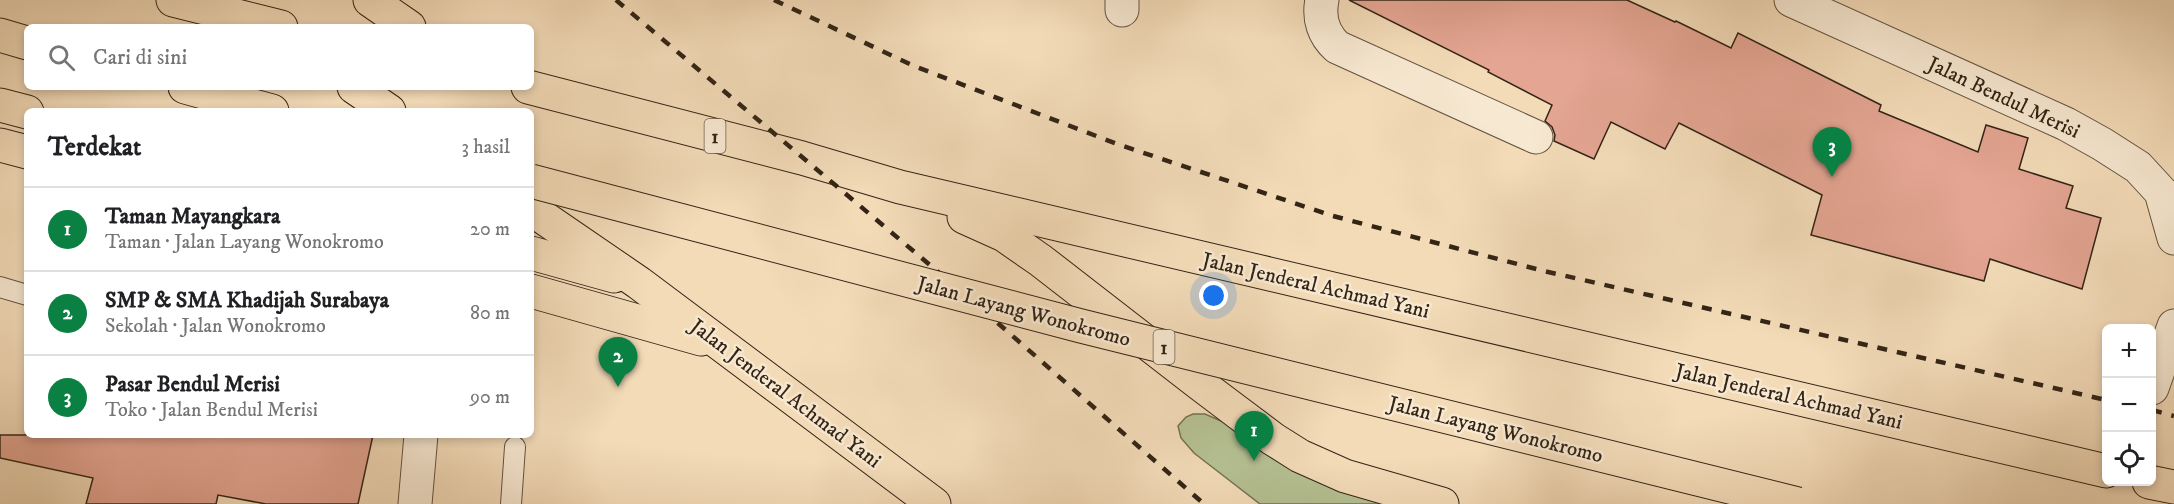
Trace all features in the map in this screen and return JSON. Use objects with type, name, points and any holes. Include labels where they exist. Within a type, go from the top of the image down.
[{"type":"highway","points":[[173,0],[266,24]]},
{"type":"highway","points":[[232,0],[268,24]]},
{"type":"highway","points":[[370,0],[404,24]]},
{"type":"highway","points":[[0,35],[24,42]]},
{"type":"highway","name":"Jalan Jenderal Achmad Yani","points":[[534,89],[802,158],[900,187],[2102,470]]},
{"type":"highway","points":[[196,90],[262,108]]},
{"type":"highway","points":[[358,90],[385,108]]},
{"type":"highway","points":[[0,105],[24,111]]},
{"type":"highway","points":[[0,145],[24,152]]},
{"type":"highway","name":"Jalan Layang Wonokromo","points":[[534,182],[1093,329],[1798,504]]},
{"type":"highway","points":[[900,187],[1004,235],[1022,247],[1273,439],[1300,456],[1345,476],[1442,504]]},
{"type":"highway","name":"Jalan Jenderal Achmad Yani","points":[[534,211],[639,283],[934,504]]},
{"type":"highway","points":[[534,254],[639,283]]},
{"type":"highway","points":[[534,292],[720,344]]},
{"type":"highway","points":[[2156,483],[2174,487]]},
{"type":"street","points":[[1322,0],[1323,30],[1337,47],[1536,137]]},
{"type":"street","name":"Jalan Bendul Merisi","points":[[1791,0],[2066,124],[2102,144],[2138,167],[2168,193],[2174,238]]},
{"type":"street","points":[[2155,378],[2174,326]]},
{"type":"street","points":[[415,504],[421,438]]},
{"type":"lane","points":[[0,287],[24,294]]},
{"type":"lane","points":[[511,504],[514,447]]},
{"type":"green space","points":[[1193,414],[1205,414],[1413,504],[1260,504],[1194,453],[1181,438],[1178,426],[1186,417]]},
{"type":"building","points":[[1349,0],[1627,0],[1731,48],[1738,33],[1881,105],[1879,111],[1978,152],[1986,125],[2028,138],[2019,169],[2073,186],[2066,208],[2101,218],[2082,289],[1990,259],[1984,281],[1811,235],[1822,195],[1679,123],[1665,149],[1611,122],[1594,159],[1554,141],[1555,135],[1552,127],[1545,121],[1552,105],[1488,72],[1489,70]]},
{"type":"building","points":[[0,435],[24,435],[24,438],[372,438],[358,504],[266,504],[218,495],[216,504],[86,504],[93,478],[0,458]]},
{"type":"railway","points":[[616,0],[975,303],[1204,504]]},
{"type":"railway","points":[[774,0],[914,66],[1117,144],[1333,216],[1544,271],[2102,399]]},
{"type":"railway","points":[[2156,411],[2174,416]]},
{"type":"place","name":"Pasar Bendul Merisi","points":[[1832,177]]},
{"type":"place","name":"SMP & SMA Khadijah Surabaya","points":[[618,387]]},
{"type":"place","name":"Taman Mayangkara","points":[[1254,461]]}]
